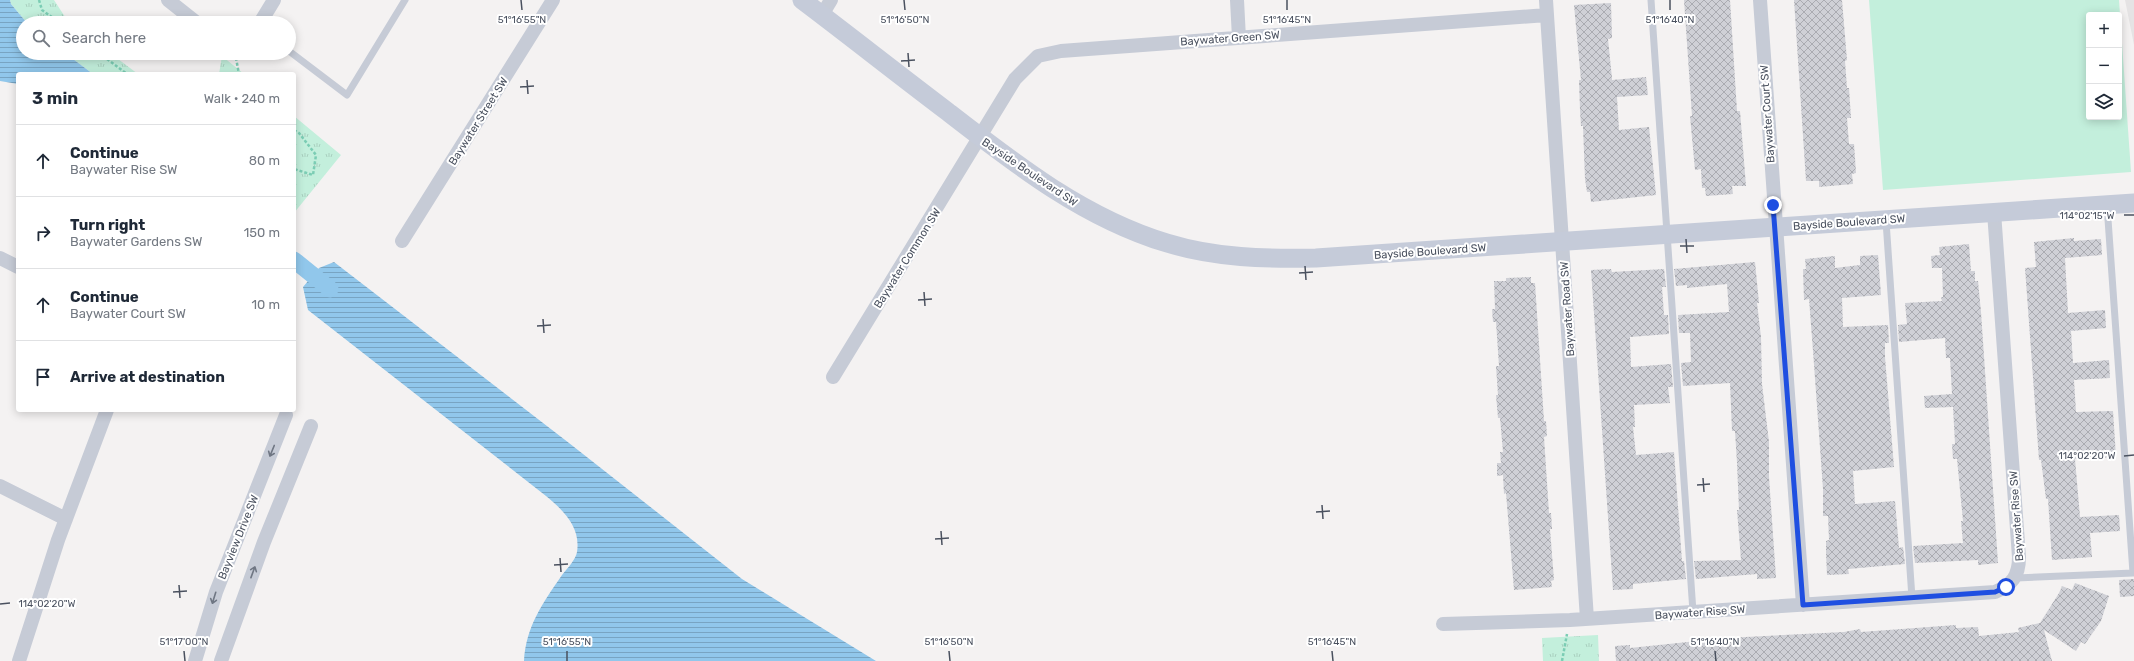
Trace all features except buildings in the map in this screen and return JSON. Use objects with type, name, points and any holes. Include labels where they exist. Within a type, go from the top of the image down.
[{"type":"street","points":[[168,0],[188,16]]},
{"type":"street","points":[[264,16],[274,0]]},
{"type":"street","name":"Baywater Street SW","points":[[402,241],[553,0]]},
{"type":"street","name":"Bayside Boulevard SW","points":[[802,0],[826,8],[981,138],[1068,200],[1118,225],[1167,243],[1218,255],[1263,258],[1316,258],[2134,203]]},
{"type":"street","points":[[1237,0],[1239,38]]},
{"type":"street","name":"Baywater Road SW","points":[[1546,0],[1587,619]]},
{"type":"street","name":"Baywater Court SW","points":[[1760,0],[1775,228],[1803,605]]},
{"type":"street","name":"Baywater Green SW","points":[[981,138],[1016,79],[1038,56],[1062,51],[1547,15]]},
{"type":"street","name":"Baywater Common SW","points":[[833,377],[981,138]]},
{"type":"street","name":"Baywater Rise SW","points":[[1443,624],[1570,620],[1912,598],[1995,592],[2006,587],[2016,578],[2019,568],[2019,557],[1994,212]]},
{"type":"street","points":[[0,258],[16,266]]},
{"type":"street","points":[[19,661],[66,519],[106,412]]},
{"type":"street","name":"Bayview Drive SW","points":[[195,661],[216,592],[286,415]]},
{"type":"street","points":[[221,661],[264,542],[311,426]]},
{"type":"street","points":[[0,486],[66,519]]},
{"type":"lane","points":[[296,56],[347,95],[406,0]]},
{"type":"lane","points":[[1652,0],[1693,612]]},
{"type":"lane","points":[[2016,578],[2133,573],[2107,204]]},
{"type":"lane","points":[[1886,220],[1912,598]]},
{"type":"path","points":[[39,0],[42,10],[50,16]]},
{"type":"path","points":[[108,60],[124,72]]},
{"type":"path","points":[[236,60],[239,72]]},
{"type":"path","points":[[296,131],[316,155],[313,175],[296,170]]},
{"type":"path","points":[[1562,661],[1570,620]]},
{"type":"shaded area","points":[[2125,0],[2134,0],[2134,45]]},
{"type":"green space","points":[[10,0],[54,0],[64,16],[21,16],[11,4]]},
{"type":"green space","points":[[1869,0],[2119,0],[2120,12],[2086,12],[2086,120],[2122,120],[2122,43],[2131,172],[1883,190]]},
{"type":"green space","points":[[74,60],[119,60],[135,72],[90,72]]},
{"type":"green space","points":[[221,60],[227,60],[242,72],[219,72]]},
{"type":"green space","points":[[296,118],[341,155],[296,211]]},
{"type":"green space","points":[[1598,635],[1599,661],[1543,661],[1542,638]]},
{"type":"water","points":[[0,0],[10,0],[11,4],[21,16],[16,16],[16,60],[74,60],[90,72],[16,72],[16,84],[0,81]]},
{"type":"water","points":[[334,262],[569,443],[742,579],[876,661],[524,661],[528,637],[537,615],[548,595],[575,558],[578,543],[573,527],[559,507],[546,496],[308,310],[303,287],[319,268]]},
{"type":"waterway","points":[[296,262],[330,289]]},
{"type":"route","points":[[1773,205],[1803,605],[1995,592],[2006,587]]}]
